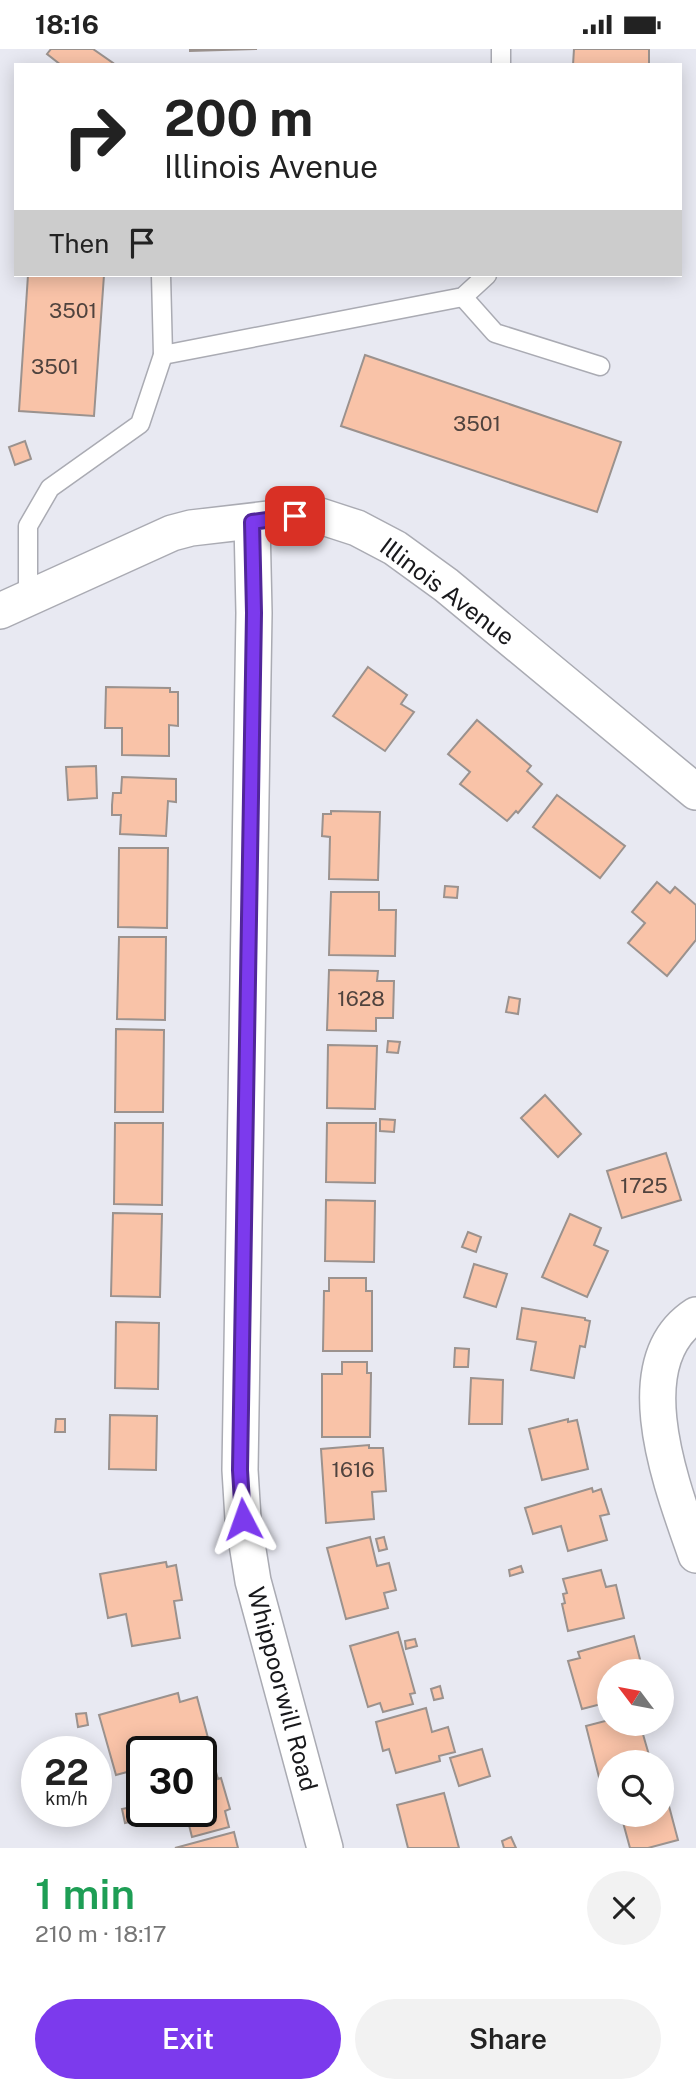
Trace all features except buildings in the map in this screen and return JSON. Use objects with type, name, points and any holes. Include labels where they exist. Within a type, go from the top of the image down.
[{"type":"street","name":"Illinois Avenue","points":[[14,605],[172,533],[191,528],[295,516],[320,516],[357,528],[395,548],[446,585],[696,792]]},
{"type":"street","name":"Whippoorwill Road","points":[[252,522],[254,613],[240,1470],[243,1519],[253,1581],[326,1848]]},
{"type":"street","points":[[696,1315],[673,1339],[660,1368],[657,1401],[662,1444],[673,1488],[696,1555]]},
{"type":"lane","points":[[14,605],[28,526],[50,488],[140,424],[163,355],[161,277]]},
{"type":"lane","points":[[163,355],[463,297],[484,277]]},
{"type":"lane","points":[[463,297],[495,333],[600,366]]},
{"type":"route","points":[[243,1519],[240,1470],[254,613],[252,522],[295,516]]}]
